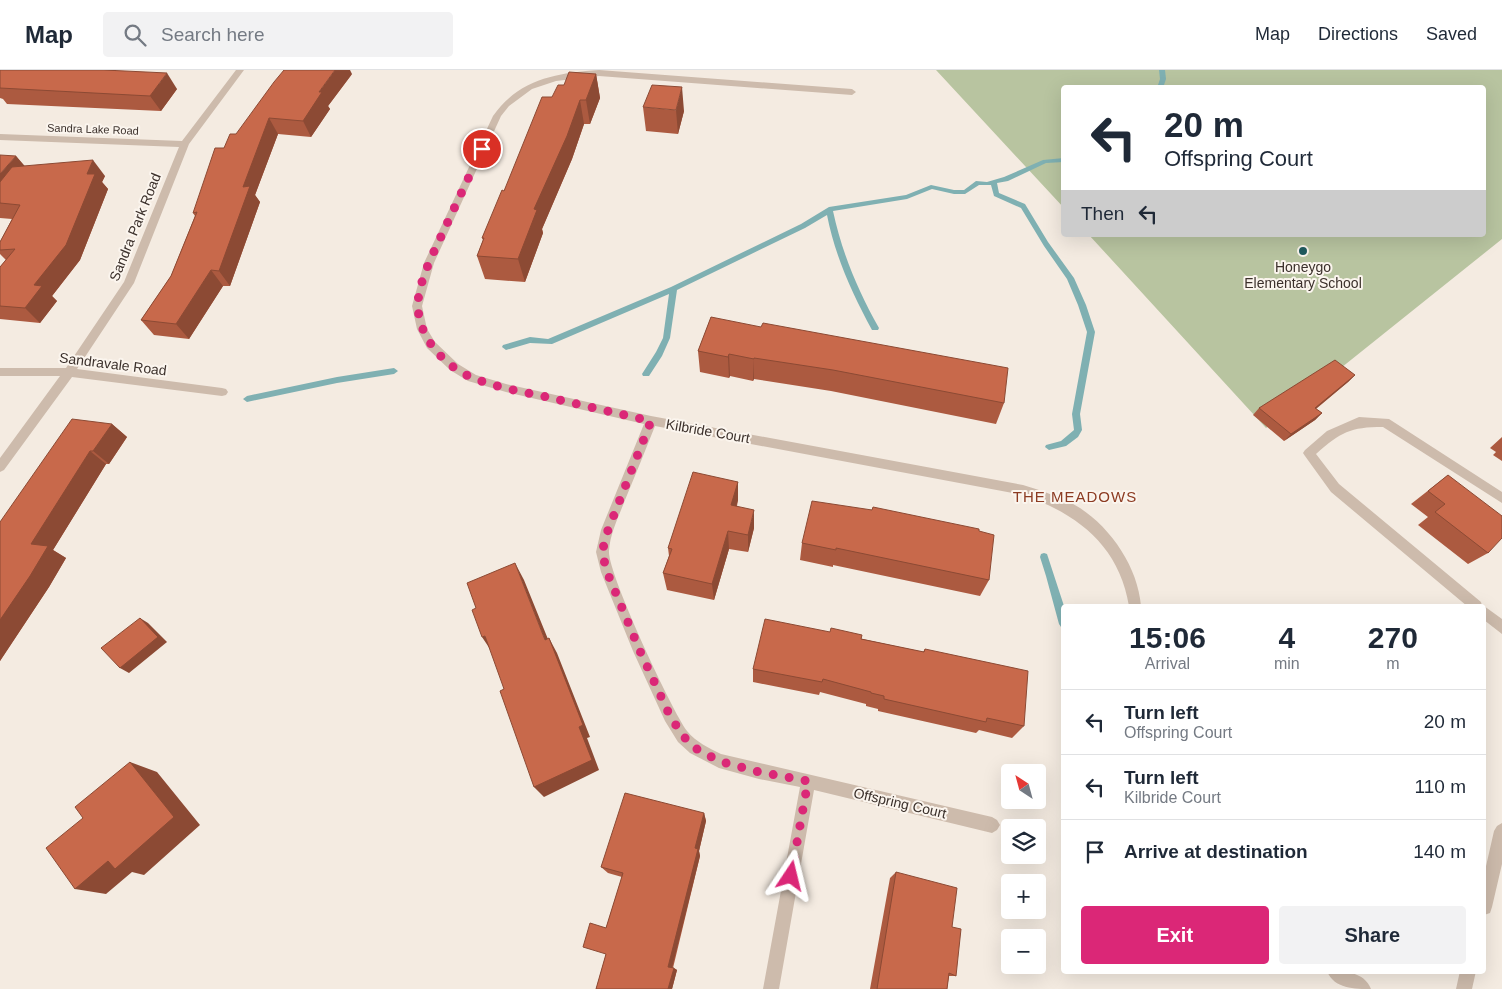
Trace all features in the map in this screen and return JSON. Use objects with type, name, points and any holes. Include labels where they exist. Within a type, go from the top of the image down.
[{"type":"street","name":"Sandra Park Road","points":[[0,467],[69,372],[129,283],[185,144],[240,70]]},
{"type":"street","name":"Kilbride Court","points":[[852,92],[632,75],[590,74],[562,77],[530,87],[512,96],[500,110],[430,263],[420,289],[417,306],[422,329],[431,345],[454,367],[472,378],[506,388],[651,421],[1023,490],[1052,499],[1075,511],[1097,528],[1128,572],[1135,604]]},
{"type":"street","name":"Sandra Lake Road","points":[[0,137],[185,144]]},
{"type":"street","name":"Sandravale Road","points":[[0,372],[69,372],[222,392]]},
{"type":"street","name":"Offspring Court","points":[[651,421],[608,530],[602,552],[607,572],[640,651],[670,716],[683,736],[695,748],[719,761],[759,772],[808,781],[992,825]]},
{"type":"street","points":[[1474,604],[1335,488],[1310,453],[1331,434],[1359,422],[1385,422],[1502,498]]},
{"type":"street","points":[[1486,614],[1502,628]]},
{"type":"street","points":[[771,989],[808,781]]},
{"type":"street","points":[[1486,899],[1502,832]]},
{"type":"street","points":[[1340,974],[1363,989]]},
{"type":"street","points":[[1464,989],[1467,974]]},
{"type":"green space","name":"Honeygo Elementary School","points":[[936,70],[1502,70],[1502,239],[1266,428],[1091,237],[1486,237],[1486,85],[1061,85],[1061,205]]},
{"type":"building","points":[[0,70],[104,70],[167,73],[150,96],[0,88]]},
{"type":"building","points":[[284,70],[335,70],[319,92],[322,92],[303,121],[269,118],[243,187],[250,186],[219,271],[211,270],[176,324],[141,320],[171,276],[197,212],[193,213],[215,148],[224,148],[230,134],[236,134]]},
{"type":"building","points":[[569,72],[596,74],[586,100],[580,100],[567,136],[534,209],[537,210],[518,259],[477,256],[484,238],[482,238],[502,190],[504,191],[542,97],[552,97],[558,85],[564,85]]},
{"type":"building","points":[[652,85],[682,87],[676,110],[643,107]]},
{"type":"building","points":[[0,155],[16,156],[0,174]]},
{"type":"building","points":[[93,160],[87,174],[95,174],[66,245],[34,285],[42,286],[25,308],[0,306],[0,267],[15,249],[0,250],[0,242],[20,205],[0,203],[0,182],[12,167]]},
{"type":"building","points":[[711,317],[761,327],[763,323],[1008,368],[1004,403],[833,370],[729,354],[728,357],[698,351]]},
{"type":"building","points":[[1335,360],[1355,375],[1315,408],[1322,413],[1291,434],[1259,408]]},
{"type":"building","points":[[72,419],[112,424],[93,451],[90,451],[31,544],[48,546],[0,620],[0,522]]},
{"type":"building","points":[[693,472],[738,482],[731,505],[754,510],[748,535],[728,531],[712,584],[663,573],[672,549],[668,548]]},
{"type":"building","points":[[1448,475],[1502,516],[1502,538],[1488,553],[1435,512],[1445,504],[1428,491]]},
{"type":"building","points":[[812,501],[872,510],[873,507],[979,529],[979,531],[994,535],[989,580],[836,548],[836,550],[802,543]]},
{"type":"building","points":[[515,563],[545,640],[549,638],[583,725],[579,727],[592,760],[534,787],[500,691],[504,689],[485,636],[482,637],[472,610],[476,608],[467,583]]},
{"type":"building","points":[[140,618],[158,637],[120,668],[101,648]]},
{"type":"building","points":[[765,619],[830,632],[831,628],[862,635],[861,639],[924,652],[925,649],[1028,671],[1024,726],[987,718],[986,722],[884,699],[884,696],[823,679],[822,682],[753,669]]},
{"type":"building","points":[[130,762],[174,817],[115,869],[108,861],[75,889],[46,848],[83,818],[75,807]]},
{"type":"building","points":[[625,793],[704,813],[695,848],[698,849],[668,967],[674,968],[668,989],[596,989],[606,954],[583,947],[590,923],[606,928],[623,873],[601,867]]},
{"type":"building","points":[[896,872],[957,888],[952,927],[961,929],[956,976],[949,973],[947,989],[877,989]]},
{"type":"waterway","points":[[1161,85],[1163,79],[1162,70]]},
{"type":"waterway","points":[[829,210],[907,197],[931,187],[954,192],[965,192],[978,183],[987,184],[1006,179],[1045,161],[1061,160]]},
{"type":"waterway","points":[[994,183],[996,194],[1023,206],[1046,244],[1070,278],[1091,332],[1076,414],[1078,430],[1075,435],[1063,444],[1049,447]]},
{"type":"waterway","points":[[674,289],[803,226],[829,210]]},
{"type":"waterway","points":[[829,210],[836,241],[847,271],[875,328]]},
{"type":"waterway","points":[[506,347],[530,340],[549,342],[674,289]]},
{"type":"waterway","points":[[646,374],[667,338],[674,289]]},
{"type":"waterway","points":[[247,399],[337,380],[394,371]]},
{"type":"waterway","points":[[1044,557],[1061,613]]},
{"type":"place","name":"Honeygo Elementary School","points":[[1303,251]]},
{"type":"district","name":"THE MEADOWS","points":[[1075,496]]},
{"type":"route","points":[[482,149],[420,289],[417,306],[422,329],[431,345],[442,356],[454,367],[472,378],[506,388],[651,421],[608,530],[602,552],[607,572],[655,684],[670,716],[683,736],[695,748],[719,761],[759,772],[808,781],[791,876]]}]
